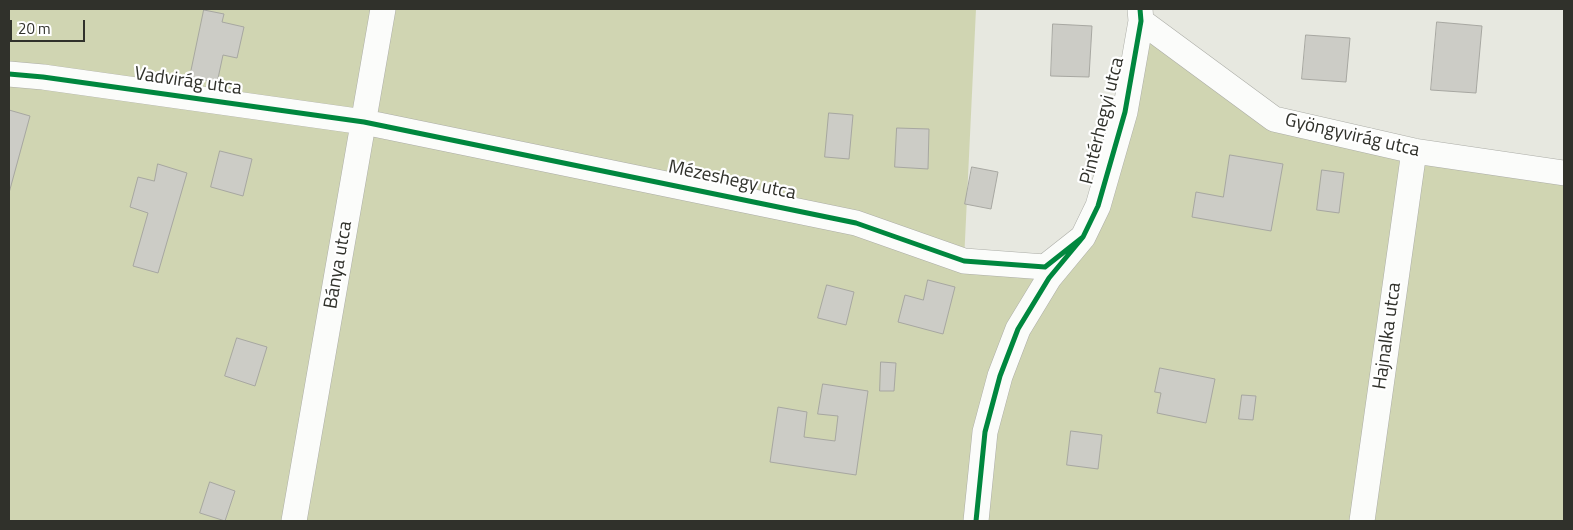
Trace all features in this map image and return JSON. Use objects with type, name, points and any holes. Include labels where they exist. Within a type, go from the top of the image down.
[{"type":"street","name":"Bánya utca","points":[[294,521],[383,9]]},
{"type":"street","name":"Gyöngyvirág utca","points":[[1141,15],[1274,119],[1414,151],[1564,173]]},
{"type":"street","name":"Pintérhegyi utca","points":[[1082,237],[1098,206],[1125,112],[1141,15]]},
{"type":"street","name":"Vadvirág utca","points":[[9,74],[44,77],[364,122]]},
{"type":"street","name":"Mézeshegy utca","points":[[364,122],[856,223],[964,261],[1044,267],[1082,237]]},
{"type":"street","name":"Hajnalka utca","points":[[1362,521],[1414,151]]},
{"type":"street","points":[[976,521],[985,432],[1000,376],[1018,329],[1050,278],[1082,237]]},
{"type":"green space","points":[[9,9],[976,9],[964,261],[1044,267],[1083,237],[1141,21],[1274,119],[1564,176],[1564,521],[9,521]]},
{"type":"building","points":[[204,10],[224,14],[222,22],[244,27],[237,58],[223,55],[217,83],[190,77]]},
{"type":"building","points":[[1437,22],[1482,26],[1476,93],[1431,90]]},
{"type":"building","points":[[1053,24],[1092,26],[1089,77],[1051,76]]},
{"type":"building","points":[[1306,35],[1350,38],[1346,82],[1302,79]]},
{"type":"building","points":[[9,110],[30,116],[9,193]]},
{"type":"building","points":[[829,113],[853,115],[849,159],[825,157]]},
{"type":"building","points":[[897,128],[929,129],[928,169],[895,167]]},
{"type":"building","points":[[220,151],[252,159],[243,196],[211,187]]},
{"type":"building","points":[[1230,155],[1283,164],[1271,231],[1192,217],[1196,192],[1223,197]]},
{"type":"building","points":[[158,164],[187,173],[158,273],[133,266],[148,213],[130,207],[138,177],[154,181]]},
{"type":"building","points":[[972,167],[998,172],[991,209],[965,204]]},
{"type":"building","points":[[1322,170],[1344,173],[1339,213],[1317,210]]},
{"type":"building","points":[[928,280],[955,287],[943,334],[898,322],[905,295],[923,300]]},
{"type":"building","points":[[827,285],[854,292],[846,325],[818,318]]},
{"type":"building","points":[[237,338],[267,347],[255,386],[225,376]]},
{"type":"building","points":[[881,362],[896,363],[894,391],[880,391]]},
{"type":"building","points":[[1160,368],[1215,379],[1206,423],[1157,413],[1161,393],[1155,392]]},
{"type":"building","points":[[823,384],[868,391],[856,475],[770,462],[778,407],[807,412],[804,437],[835,441],[838,416],[818,414]]},
{"type":"building","points":[[1242,395],[1256,396],[1253,420],[1239,419]]},
{"type":"building","points":[[1071,431],[1102,435],[1098,469],[1067,465]]},
{"type":"building","points":[[210,482],[235,491],[225,521],[200,513]]},
{"type":"cycle path","points":[[976,521],[985,432],[1000,376],[1018,329],[1049,278],[1083,237],[1098,206],[1125,112],[1141,21],[1140,9]]},
{"type":"cycle path","points":[[9,74],[43,77],[364,122],[856,223],[964,261],[1045,267],[1083,237]]}]
